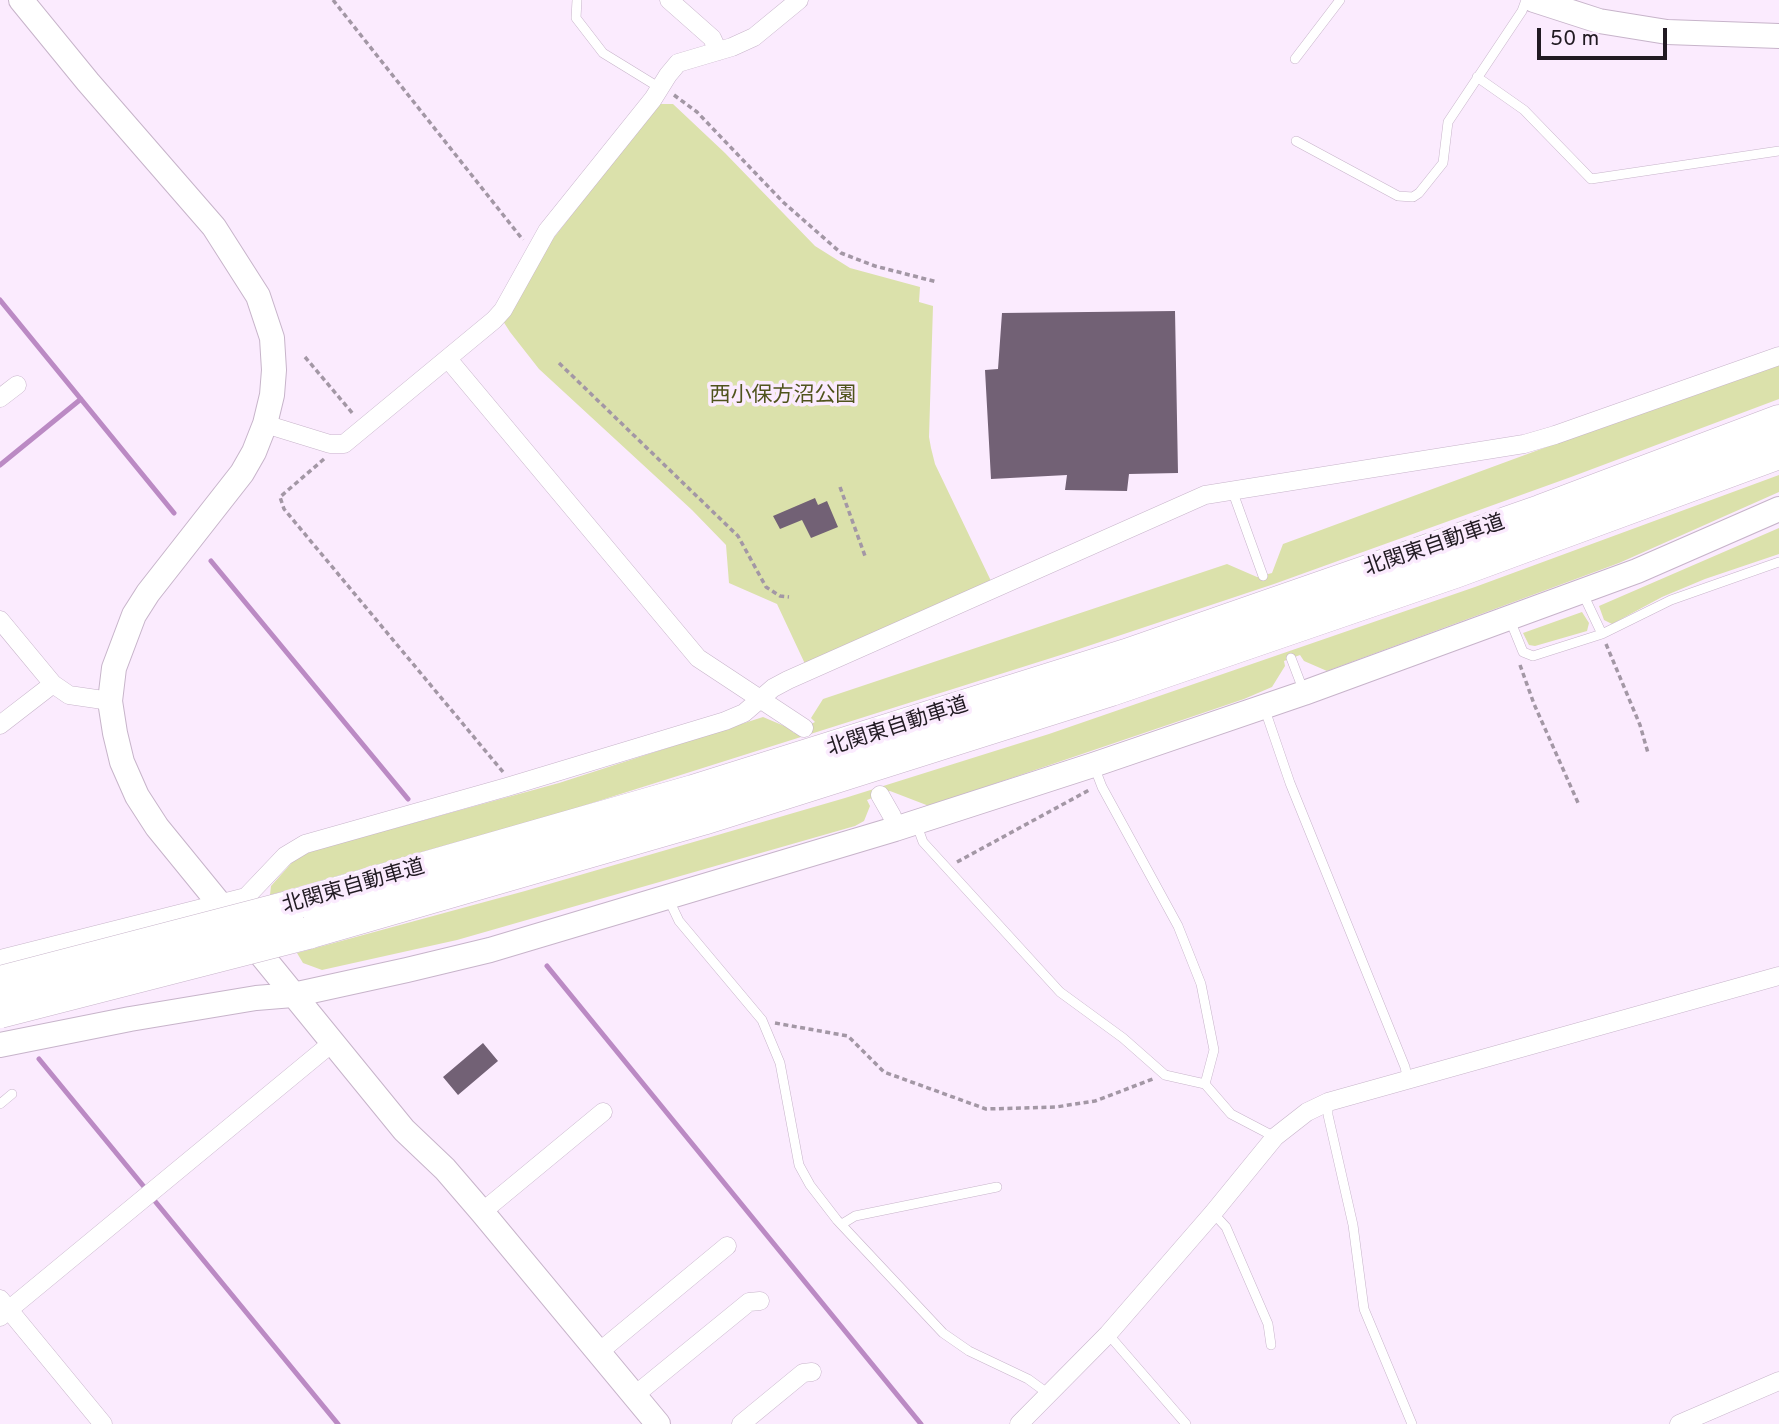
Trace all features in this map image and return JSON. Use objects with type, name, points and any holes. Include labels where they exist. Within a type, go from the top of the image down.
[{"type":"highway","name":"北関東自動車道","points":[[0,982],[292,906],[693,791],[1126,655],[1540,511],[1779,421]]},
{"type":"highway","name":"北関東自動車道","points":[[0,1012],[308,933],[729,811],[1098,695],[1405,590],[1779,453]]},
{"type":"street","points":[[21,0],[214,227],[258,296],[272,338],[272,396],[265,424],[242,473],[163,572],[134,615],[114,668],[110,701],[122,762],[137,796],[157,827],[404,1130],[445,1169],[658,1424]]},
{"type":"street","points":[[669,0],[712,38],[718,51]]},
{"type":"street","points":[[265,424],[330,444],[344,444],[503,310],[538,247],[583,184],[678,63],[754,37],[799,0]]},
{"type":"street","points":[[1534,0],[1599,21],[1667,32],[1779,36]]},
{"type":"street","points":[[0,959],[246,897],[285,856],[305,844],[507,788],[725,721],[744,713],[773,688],[788,680],[1205,495],[1524,444],[1779,356]]},
{"type":"street","points":[[448,359],[698,658],[804,728]]},
{"type":"street","points":[[0,398],[17,384]]},
{"type":"street","points":[[0,1045],[130,1019],[256,998],[293,995],[490,950],[905,826],[1097,773],[1264,707],[1637,571],[1779,509]]},
{"type":"street","points":[[0,620],[53,684],[69,695],[110,701]]},
{"type":"street","points":[[0,725],[53,684]]},
{"type":"street","points":[[880,795],[892,816],[905,826]]},
{"type":"street","points":[[1018,1424],[1050,1395],[1108,1334],[1275,1137],[1307,1112],[1328,1102],[1779,976]]},
{"type":"street","points":[[103,1424],[3,1308],[332,1043]]},
{"type":"street","points":[[482,1212],[603,1112]]},
{"type":"street","points":[[598,1352],[727,1246]]},
{"type":"street","points":[[635,1395],[749,1302],[760,1301]]},
{"type":"street","points":[[741,1424],[803,1373],[812,1372]]},
{"type":"street","points":[[1679,1424],[1779,1381]]},
{"type":"lane","points":[[577,0],[576,18],[603,53],[660,88]]},
{"type":"lane","points":[[1296,59],[1340,0]]},
{"type":"lane","points":[[1296,141],[1398,196],[1413,197],[1443,163],[1448,122],[1526,0]]},
{"type":"lane","points":[[1477,77],[1524,110],[1591,179],[1779,151]]},
{"type":"lane","points":[[1232,490],[1263,576]]},
{"type":"lane","points":[[1509,618],[1523,652],[1533,656],[1602,634],[1671,600],[1779,562]]},
{"type":"lane","points":[[1582,591],[1602,634]]},
{"type":"lane","points":[[1292,658],[1304,693]]},
{"type":"lane","points":[[1264,707],[1290,783],[1405,1067],[1408,1081]]},
{"type":"lane","points":[[1097,773],[1178,926],[1201,984],[1214,1050],[1205,1084]]},
{"type":"lane","points":[[905,826],[1076,1007],[1122,1038],[1165,1075],[1205,1084],[1231,1114],[1275,1137]]},
{"type":"lane","points":[[668,897],[679,921],[762,1020],[780,1063],[799,1165],[810,1185],[842,1224],[943,1333],[970,1351],[1028,1378],[1050,1395]]},
{"type":"lane","points":[[0,1104],[12,1094]]},
{"type":"lane","points":[[1328,1102],[1328,1115],[1353,1225],[1364,1309],[1412,1424]]},
{"type":"lane","points":[[842,1224],[855,1216],[996,1187]]},
{"type":"lane","points":[[1213,1213],[1226,1227],[1268,1324],[1271,1345]]},
{"type":"lane","points":[[1108,1334],[1186,1424]]},
{"type":"path","points":[[333,0],[522,239],[538,247]]},
{"type":"path","points":[[660,88],[697,112],[783,202],[841,253],[875,266],[937,282]]},
{"type":"path","points":[[305,357],[364,427]]},
{"type":"path","points":[[559,363],[738,536],[766,587],[780,596],[789,597]]},
{"type":"path","points":[[330,444],[323,461],[281,498],[285,509],[503,773],[507,788]]},
{"type":"path","points":[[840,487],[865,556]]},
{"type":"path","points":[[1602,634],[1640,724],[1648,753]]},
{"type":"path","points":[[1523,652],[1520,663],[1534,704],[1579,805]]},
{"type":"path","points":[[946,868],[1086,793],[1097,773]]},
{"type":"path","points":[[762,1020],[848,1036],[884,1072],[986,1109],[1056,1107],[1095,1101],[1165,1075]]},
{"type":"green space","name":"西小保方沼公園","points":[[658,104],[673,104],[725,153],[815,246],[850,268],[920,287],[919,302],[933,306],[929,437],[931,448],[935,464],[991,581],[806,666],[777,604],[729,583],[726,545],[692,510],[539,369],[510,332],[503,321],[542,253]]},
{"type":"green space","points":[[1779,365],[1779,399],[1274,584],[1067,653],[573,809],[270,895],[271,886],[296,858],[315,850],[559,783],[763,717],[789,728],[794,733],[815,722],[811,718],[823,699],[1227,564],[1257,577],[1272,573],[1283,544]]},
{"type":"green space","points":[[1779,475],[1779,492],[1619,563],[1327,671],[1304,661],[1300,655],[1284,661],[1285,666],[1272,687],[1244,699],[929,806],[890,791],[867,800],[870,806],[864,821],[855,826],[457,940],[322,970],[303,963],[297,953],[525,891],[845,798],[1049,734],[1475,587]]},
{"type":"green space","points":[[1779,528],[1779,554],[1662,597],[1612,624],[1604,620],[1599,606]]},
{"type":"green space","points":[[1582,612],[1589,623],[1587,631],[1535,646],[1529,645],[1523,633]]},
{"type":"building","points":[[1175,311],[1178,473],[1129,474],[1127,491],[1065,490],[1067,475],[991,479],[985,370],[998,369],[1002,313]]},
{"type":"building","points":[[815,498],[818,505],[827,501],[838,527],[811,538],[802,520],[780,529],[773,516]]},
{"type":"building","points":[[483,1043],[498,1061],[458,1095],[443,1077]]},
{"type":"waterway","points":[[0,300],[174,513]]},
{"type":"waterway","points":[[0,465],[81,399]]},
{"type":"waterway","points":[[211,561],[408,799]]},
{"type":"waterway","points":[[547,966],[921,1424]]},
{"type":"waterway","points":[[39,1059],[145,1188]]},
{"type":"waterway","points":[[154,1200],[338,1424]]}]
